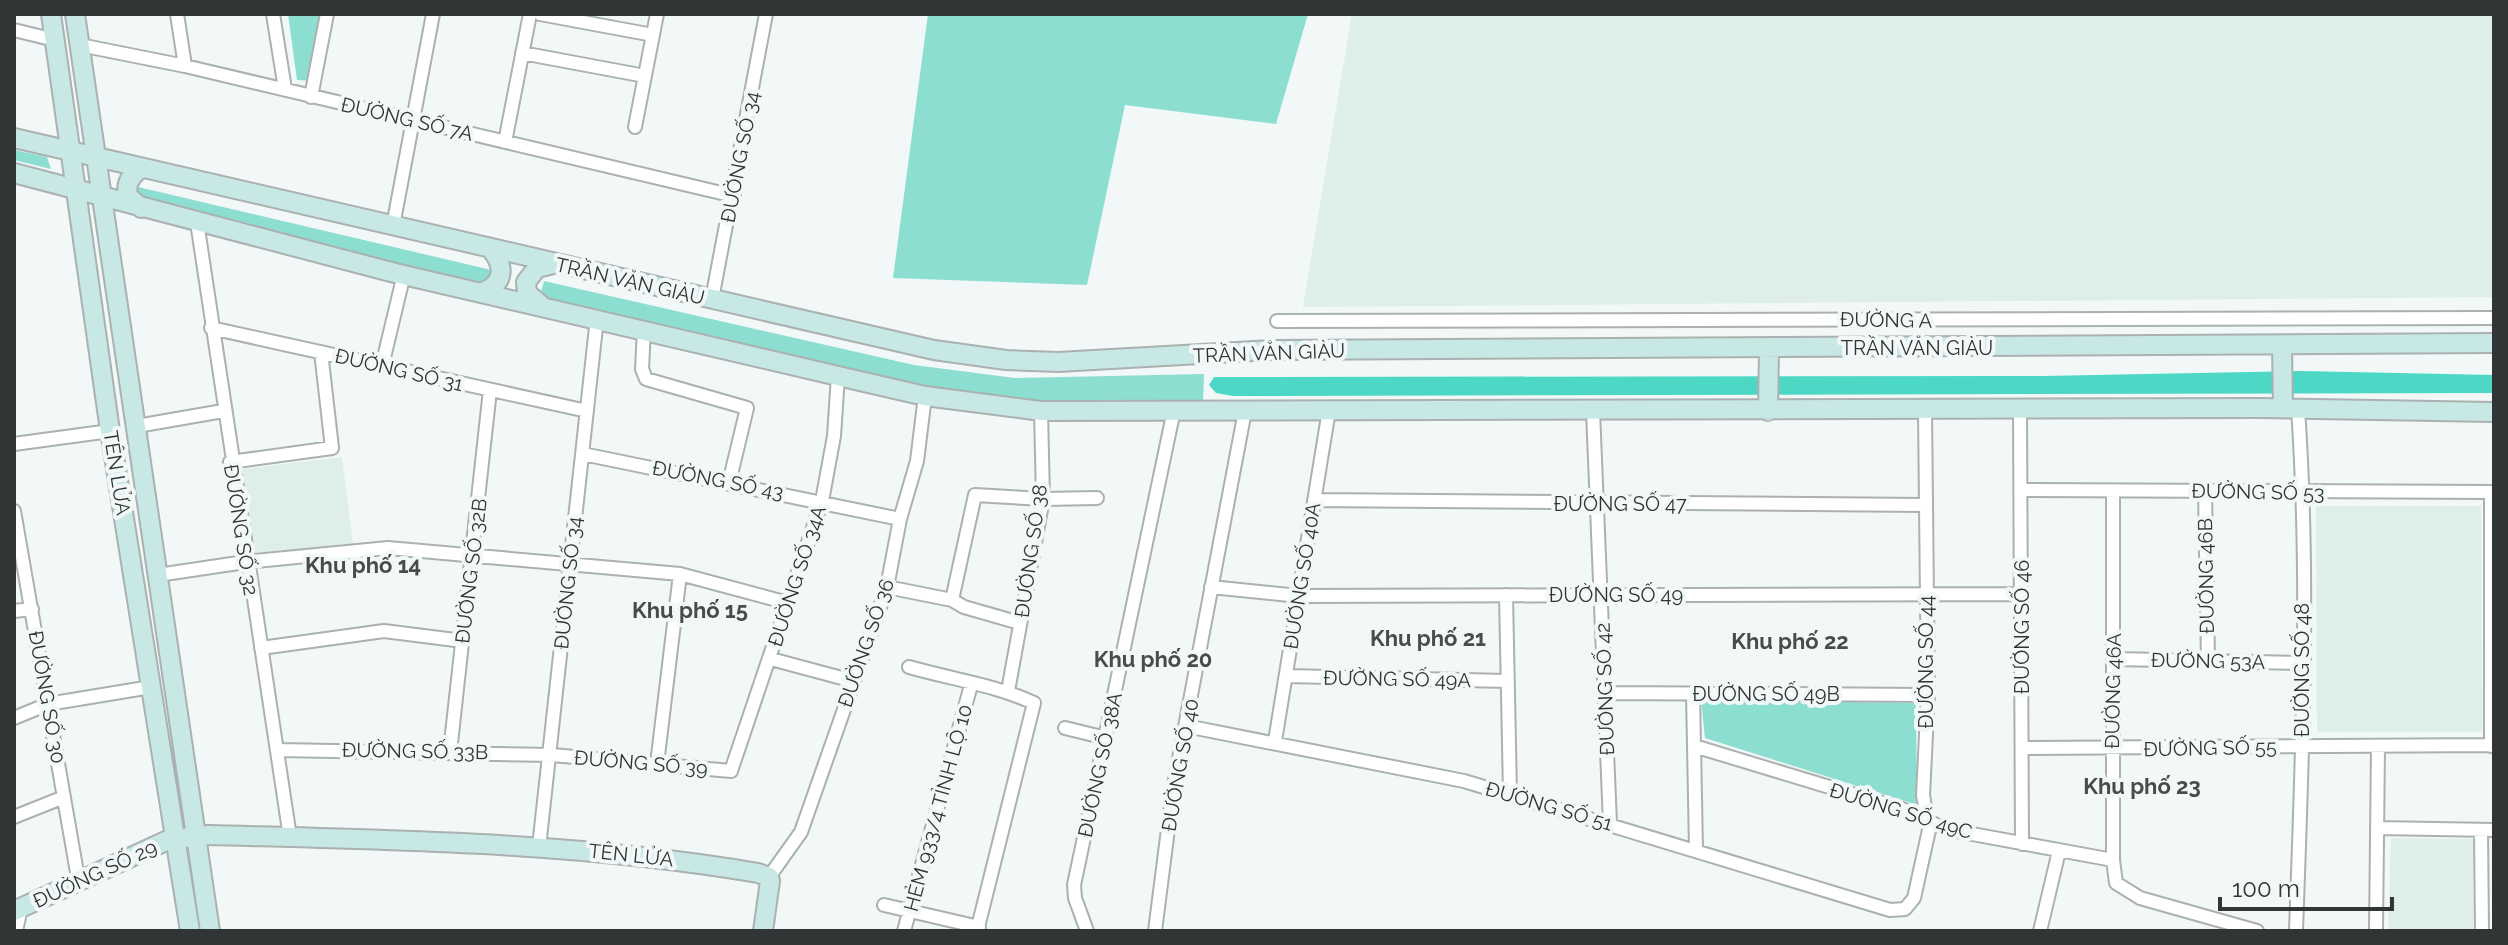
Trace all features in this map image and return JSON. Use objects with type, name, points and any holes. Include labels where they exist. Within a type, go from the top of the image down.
[{"type":"main road","name":"TÊN LỬA","points":[[51,14],[110,431],[190,931]]},
{"type":"main road","name":"TÊN LỬA","points":[[75,14],[210,931]]},
{"type":"main road","name":"TRẦN VĂN GIÀU","points":[[19,140],[934,350],[1006,360],[1117,361],[1264,350],[1769,354],[2494,343]]},
{"type":"main road","points":[[18,174],[34,169],[39,160],[32,146],[19,140]]},
{"type":"main road","points":[[141,208],[128,196],[127,185],[132,175],[142,168]]},
{"type":"main road","points":[[18,174],[404,274],[838,376],[925,396],[1041,411],[1593,411],[1768,405],[1925,409],[2494,412]]},
{"type":"main road","points":[[483,292],[496,286],[501,274],[501,263],[491,249]]},
{"type":"main road","points":[[541,306],[527,293],[526,282],[537,268],[553,264]]},
{"type":"main road","points":[[2282,346],[2290,409]]},
{"type":"main road","points":[[1768,405],[1769,354]]},
{"type":"main road","name":"TÊN LỬA","points":[[197,835],[539,847],[662,857],[769,877]]},
{"type":"main road","name":"ĐƯỜNG SỐ 29","points":[[18,910],[177,838],[197,835]]},
{"type":"main road","points":[[763,931],[769,877]]},
{"type":"street","points":[[177,14],[185,66]]},
{"type":"street","points":[[273,14],[285,89]]},
{"type":"street","points":[[311,97],[327,14]]},
{"type":"street","points":[[393,226],[433,14]]},
{"type":"street","points":[[505,142],[530,14]]},
{"type":"street","points":[[540,14],[653,35]]},
{"type":"street","points":[[635,127],[657,14]]},
{"type":"street","name":"ĐƯỜNG SỐ 34","points":[[712,299],[734,196],[766,14]]},
{"type":"street","points":[[14,30],[55,40]]},
{"type":"street","name":"ĐƯỜNG SỐ 7A","points":[[80,45],[285,89],[734,196]]},
{"type":"street","points":[[522,53],[645,76]]},
{"type":"street","name":"ĐƯỜNG SỐ 32","points":[[197,222],[245,562],[279,750],[290,837]]},
{"type":"street","points":[[382,366],[404,274]]},
{"type":"street","name":"ĐƯỜNG SỐ 34","points":[[539,847],[552,755],[569,564],[597,318]]},
{"type":"street","name":"ĐƯỜNG A","points":[[1277,321],[2494,318]]},
{"type":"street","name":"ĐƯỜNG SỐ 31","points":[[211,328],[587,411]]},
{"type":"street","points":[[644,329],[642,369],[646,379],[747,408],[729,483]]},
{"type":"street","points":[[230,462],[332,448],[321,352]]},
{"type":"street","name":"ĐƯỜNG SỐ 34A","points":[[731,771],[822,501],[834,436],[838,376]]},
{"type":"street","name":"ĐƯỜNG SỐ 32B","points":[[450,752],[490,390]]},
{"type":"street","name":"ĐƯỜNG SỐ 36","points":[[769,877],[801,832],[887,587],[900,519],[917,461],[925,396]]},
{"type":"street","name":"ĐƯỜNG SỐ 44","points":[[1905,909],[1914,898],[1929,824],[1923,795],[1928,695],[1925,409]]},
{"type":"street","name":"ĐƯỜNG SỐ 46","points":[[2020,409],[2022,844]]},
{"type":"street","name":"ĐƯỜNG SỐ 48","points":[[2290,409],[2302,493],[2303,747],[2296,931]]},
{"type":"street","name":"ĐƯỜNG SỐ 38A","points":[[1087,931],[1075,898],[1074,885],[1174,410]]},
{"type":"street","name":"ĐƯỜNG SỐ 40A","points":[[1275,741],[1329,410]]},
{"type":"street","points":[[137,426],[223,411]]},
{"type":"street","name":"ĐƯỜNG SỐ 38","points":[[1008,691],[1043,499],[1041,411]]},
{"type":"street","name":"ĐƯỜNG SỐ 40","points":[[1155,931],[1173,790],[1245,411]]},
{"type":"street","name":"ĐƯỜNG SỐ 42","points":[[1593,411],[1610,824]]},
{"type":"street","points":[[14,444],[110,431]]},
{"type":"street","name":"ĐƯỜNG SỐ 43","points":[[583,454],[900,519]]},
{"type":"street","name":"ĐƯỜNG SỐ 53","points":[[2021,490],[2492,492]]},
{"type":"street","name":"ĐƯỜNG 46A","points":[[2113,491],[2113,860],[2121,889],[2140,898],[2257,931]]},
{"type":"street","name":"ĐƯỜNG 46B","points":[[2205,491],[2208,661]]},
{"type":"street","points":[[2492,492],[2492,746]]},
{"type":"street","points":[[952,600],[975,495],[1097,498]]},
{"type":"street","name":"ĐƯỜNG SỐ 47","points":[[1314,500],[1926,505]]},
{"type":"street","name":"ĐƯỜNG SỐ 30","points":[[14,511],[79,884]]},
{"type":"street","points":[[158,575],[245,562],[388,548],[680,574],[788,603]]},
{"type":"street","points":[[657,764],[680,574]]},
{"type":"street","points":[[887,587],[952,600],[964,607],[1020,623]]},
{"type":"street","name":"ĐƯỜNG SỐ 49","points":[[1211,587],[1299,596],[2022,594]]},
{"type":"street","points":[[1506,595],[1510,794]]},
{"type":"street","points":[[14,611],[32,609]]},
{"type":"street","points":[[261,648],[384,631],[463,641]]},
{"type":"street","points":[[771,659],[853,681]]},
{"type":"street","name":"ĐƯỜNG 53A","points":[[2115,659],[2302,663]]},
{"type":"street","points":[[884,905],[978,929],[1034,703],[1008,691],[971,685],[909,667]]},
{"type":"street","name":"ĐƯỜNG SỐ 49A","points":[[1286,676],[1508,681]]},
{"type":"street","name":"HẺM 933/4 TỈNH LỘ 10","points":[[904,931],[971,685]]},
{"type":"street","points":[[14,718],[48,704],[151,687]]},
{"type":"street","name":"ĐƯỜNG SỐ 49B","points":[[1605,693],[1928,695]]},
{"type":"street","points":[[1693,693],[1696,849]]},
{"type":"street","name":"ĐƯỜNG SỐ 51","points":[[1186,726],[1275,741],[1510,794],[1890,910],[1905,909]]},
{"type":"street","points":[[1065,728],[1106,738]]},
{"type":"street","name":"ĐƯỜNG SỐ 49C","points":[[1694,746],[1902,809],[1929,824],[2113,860]]},
{"type":"street","name":"ĐƯỜNG SỐ 55","points":[[2022,748],[2492,746]]},
{"type":"street","points":[[2376,931],[2378,747]]},
{"type":"street","name":"ĐƯỜNG SỐ 33B","points":[[279,750],[552,755]]},
{"type":"street","name":"ĐƯỜNG SỐ 39","points":[[552,755],[731,771]]},
{"type":"street","points":[[14,817],[64,797]]},
{"type":"street","points":[[2377,828],[2488,830],[2482,931]]},
{"type":"street","points":[[2040,931],[2059,851]]},
{"type":"street","points":[[16,931],[18,910]]},
{"type":"shaded area","points":[[288,14],[326,14],[314,81],[297,80]]},
{"type":"shaded area","points":[[928,14],[1308,14],[1276,124],[1125,105],[1087,285],[893,278]]},
{"type":"shaded area","points":[[1352,14],[2494,14],[2494,297],[1303,307]]},
{"type":"shaded area","points":[[14,150],[47,157],[51,169],[14,160]]},
{"type":"shaded area","points":[[117,182],[500,272],[497,289],[120,201]]},
{"type":"shaded area","points":[[544,281],[914,365],[1015,378],[1204,374],[1203,401],[1025,401],[918,389],[776,358],[539,299]]},
{"type":"shaded area","points":[[2300,371],[2494,375],[2494,393],[1233,396],[1216,393],[1209,385],[1214,377],[2043,376]]},
{"type":"shaded area","points":[[342,457],[353,544],[255,553],[243,469]]},
{"type":"shaded area","points":[[2316,506],[2481,506],[2482,732],[2317,732]]},
{"type":"shaded area","points":[[1701,700],[1916,703],[1917,805],[1705,738]]},
{"type":"shaded area","points":[[2391,838],[2474,839],[2473,931],[2388,931]]},
{"type":"district","name":"Khu phố 14","points":[[363,565]]},
{"type":"district","name":"Khu phố 15","points":[[690,610]]},
{"type":"district","name":"Khu phố 21","points":[[1428,638]]},
{"type":"district","name":"Khu phố 22","points":[[1790,641]]},
{"type":"district","name":"Khu phố 20","points":[[1153,659]]},
{"type":"district","name":"Khu phố 23","points":[[2142,786]]}]
